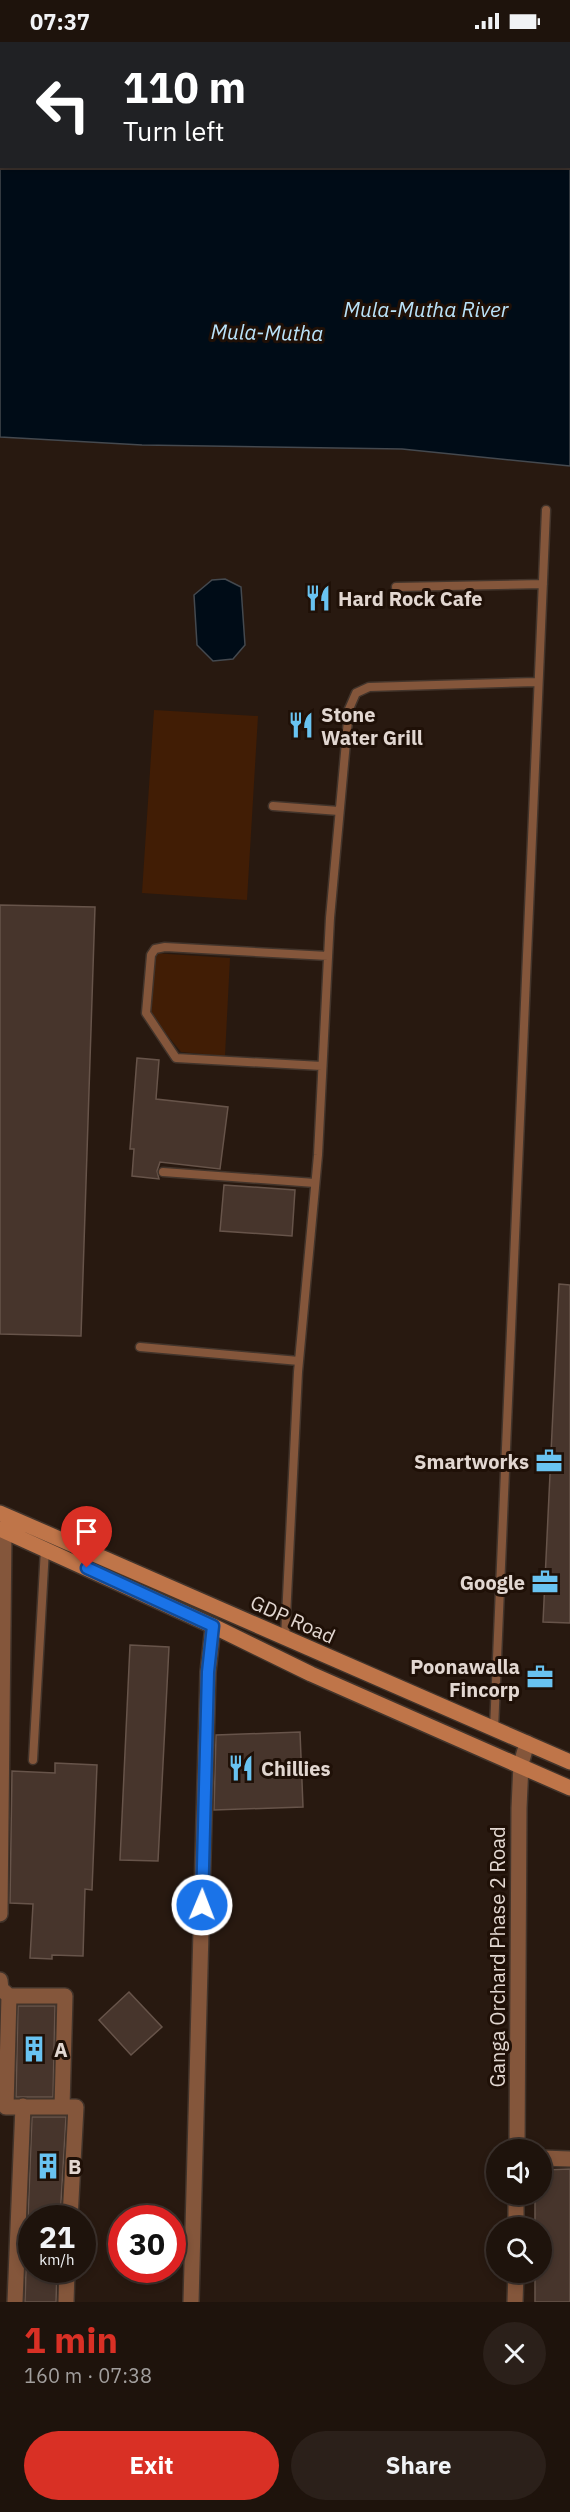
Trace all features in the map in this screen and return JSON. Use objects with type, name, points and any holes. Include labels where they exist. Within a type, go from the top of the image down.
[{"type":"main road","name":"GDP Road","points":[[0,1513],[570,1762]]},
{"type":"main road","points":[[2,1530],[213,1626],[311,1674],[521,1764],[570,1788]]},
{"type":"street","points":[[0,1914],[2,1530]]},
{"type":"street","points":[[191,2302],[208,1672],[213,1626]]},
{"type":"street","name":"Ganga Orchard Phase 2 Road","points":[[517,2139],[521,1764],[527,1743]]},
{"type":"street","points":[[0,1980],[3,1991],[6,2107],[76,2107],[71,2205]]},
{"type":"street","points":[[3,1991],[64,1996],[62,2107]]},
{"type":"street","points":[[15,2302],[23,2106]]},
{"type":"street","points":[[552,2158],[570,2159]]},
{"type":"street","points":[[66,2302],[67,2283]]},
{"type":"street","points":[[515,2302],[516,2283]]},
{"type":"lane","points":[[494,1729],[546,510]]},
{"type":"lane","points":[[396,586],[543,584]]},
{"type":"lane","points":[[285,1639],[299,1361],[315,1183],[328,956],[348,708],[356,693],[369,687],[537,682]]},
{"type":"lane","points":[[273,806],[339,811]]},
{"type":"lane","points":[[322,1066],[176,1058],[146,1013],[151,955],[155,949],[165,947],[328,956]]},
{"type":"lane","points":[[163,1172],[315,1183]]},
{"type":"lane","points":[[140,1347],[299,1361]]},
{"type":"lane","points":[[33,1760],[45,1549]]},
{"type":"shaded area","points":[[154,710],[258,716],[247,900],[142,893]]},
{"type":"shaded area","points":[[153,953],[230,958],[225,1056],[181,1052],[150,1014]]},
{"type":"water","name":"Mula-Mutha River","points":[[0,168],[570,168],[570,466],[402,449],[142,445],[0,437]]},
{"type":"water","points":[[225,579],[241,587],[245,645],[233,659],[213,661],[197,645],[194,595],[212,580]]},
{"type":"building","points":[[0,905],[95,907],[81,1336],[0,1334]]},
{"type":"building","points":[[137,1058],[159,1060],[156,1099],[228,1107],[220,1169],[160,1162],[157,1171],[159,1179],[132,1176],[134,1149],[130,1149]]},
{"type":"building","points":[[224,1185],[295,1190],[292,1236],[220,1231]]},
{"type":"building","points":[[559,1284],[570,1285],[570,1623],[543,1622]]},
{"type":"building","points":[[130,1645],[169,1647],[158,1861],[120,1860]]},
{"type":"building","points":[[300,1732],[303,1807],[214,1810],[216,1735]]},
{"type":"building","points":[[55,1763],[97,1765],[92,1890],[85,1889],[83,1956],[52,1955],[52,1959],[30,1958],[33,1904],[10,1903],[12,1771],[55,1773]]},
{"type":"building","points":[[129,1992],[162,2027],[131,2055],[99,2020]]},
{"type":"building","name":"A","points":[[18,2006],[55,2006],[53,2097],[16,2097]]},
{"type":"building","name":"B","points":[[32,2117],[66,2117],[61,2205],[29,2205]]},
{"type":"building","points":[[570,2169],[570,2302],[535,2302],[535,2283],[552,2283],[552,2217],[535,2217],[535,2205],[552,2205],[552,2170]]},
{"type":"building","points":[[26,2283],[57,2283],[56,2302],[25,2302]]},
{"type":"place","name":"Hard Rock Cafe","points":[[318,598]]},
{"type":"place","name":"Stone Water Grill","points":[[301,725]]},
{"type":"place","name":"Smartworks","points":[[549,1461]]},
{"type":"place","name":"Google","points":[[545,1582]]},
{"type":"place","name":"Poonawalla Fincorp","points":[[540,1677]]},
{"type":"place","name":"Chillies","points":[[241,1768]]},
{"type":"place","name":"A","points":[[34,2049]]},
{"type":"place","name":"B","points":[[48,2166]]},
{"type":"route","points":[[87,1568],[213,1626],[208,1672],[202,1905]]},
{"type":"water label","name":"Mula-Mutha","points":[[267,332]]}]
